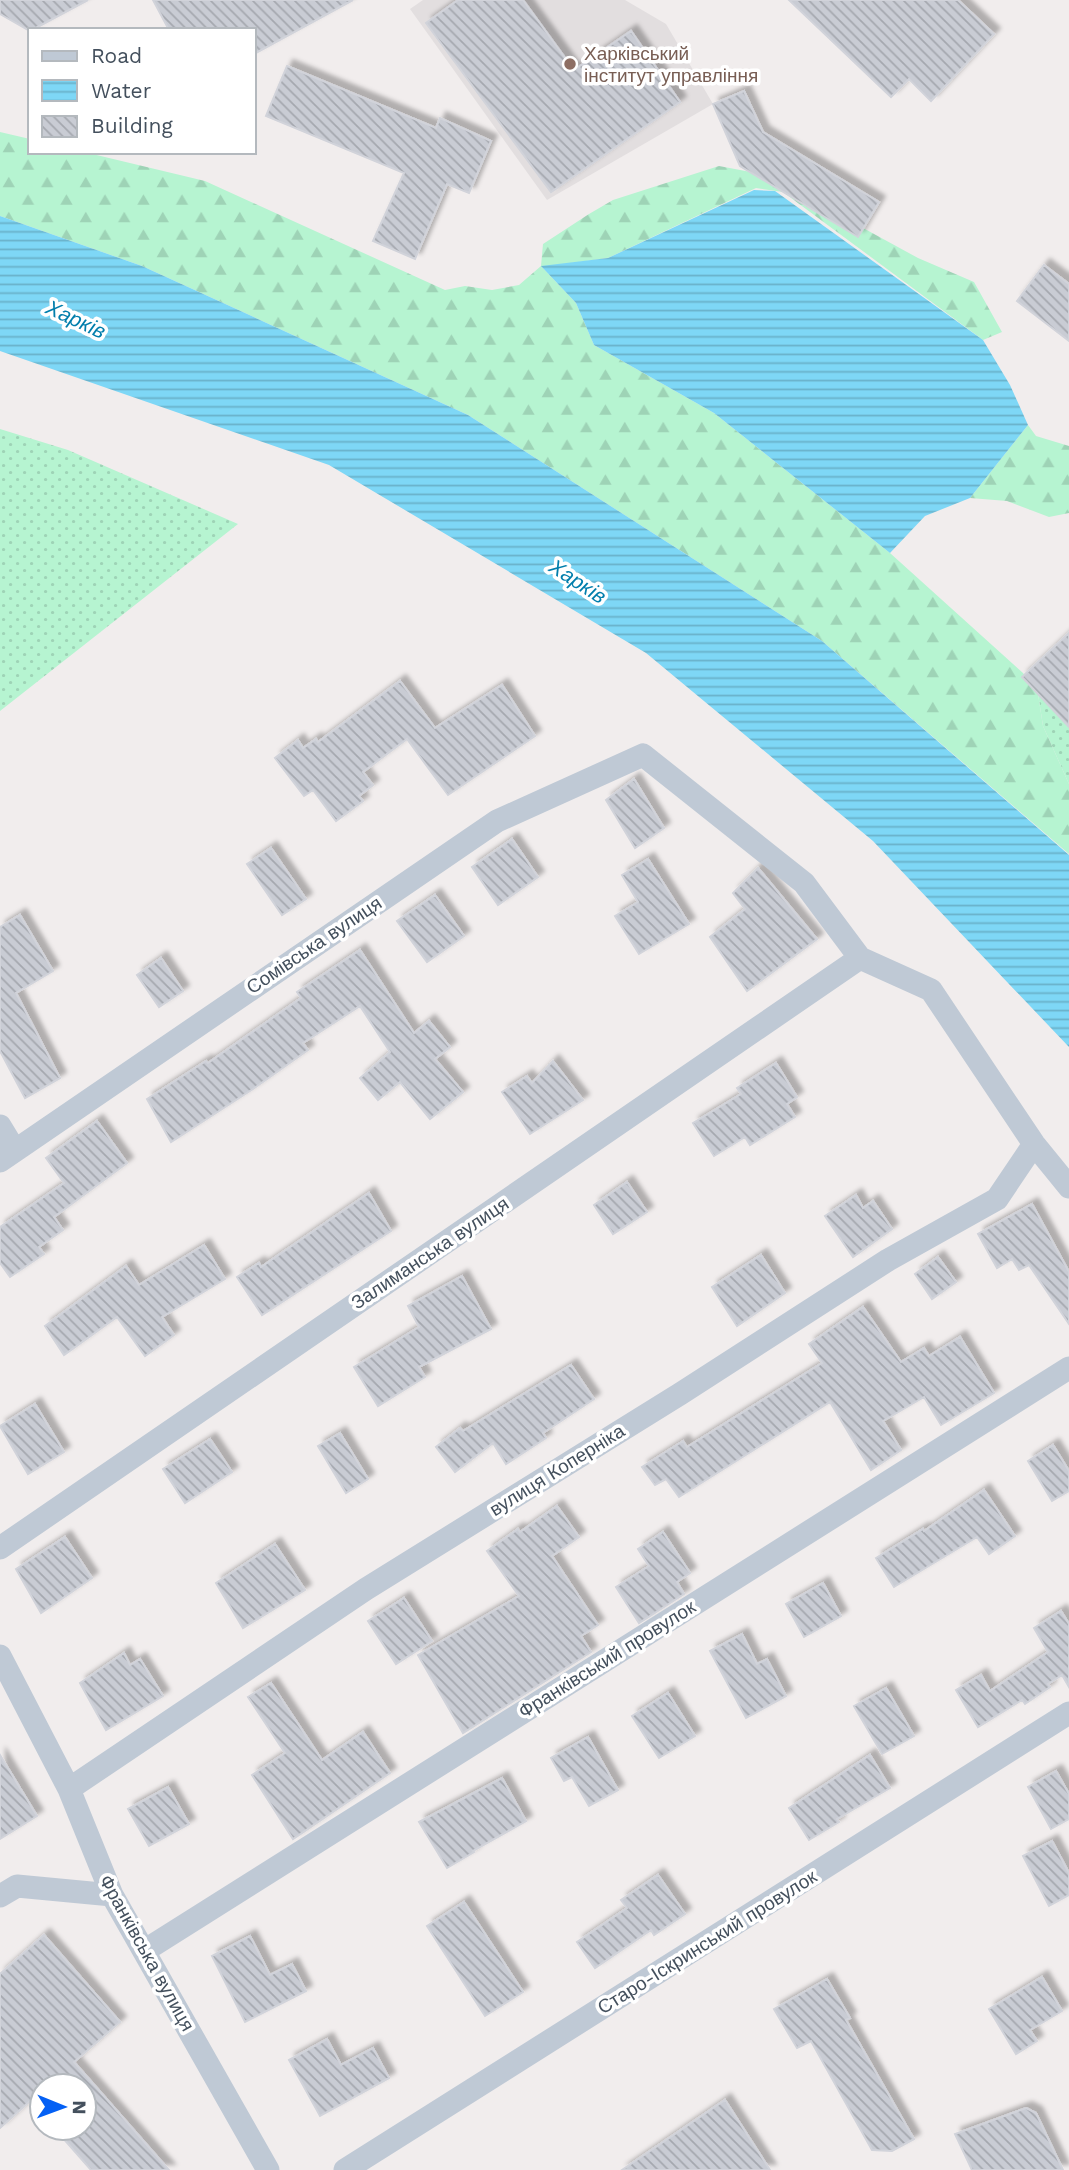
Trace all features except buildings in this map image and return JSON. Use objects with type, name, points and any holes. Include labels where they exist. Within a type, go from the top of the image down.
[{"type":"street","name":"Сомівська вулиця","points":[[7,1155],[496,821],[643,755],[804,883],[860,958]]},
{"type":"street","points":[[860,958],[930,990],[1034,1144],[1069,1187]]},
{"type":"street","name":"Залиманська вулиця","points":[[0,1548],[860,958]]},
{"type":"street","points":[[0,1126],[7,1155]]},
{"type":"street","name":"вулиця Коперніка","points":[[69,1789],[366,1589],[888,1260],[997,1199],[1034,1144]]},
{"type":"street","name":"Франківський провулок","points":[[144,1951],[1069,1368]]},
{"type":"street","name":"Франківська вулиця","points":[[0,1656],[69,1789],[112,1895],[268,2170]]},
{"type":"street","name":"Старо-Іскринський провулок","points":[[345,2170],[1069,1713]]},
{"type":"street","points":[[0,1896],[17,1886],[112,1895]]},
{"type":"shaded area","name":"Харківський інститут управління","points":[[423,0],[625,0],[666,24],[713,104],[547,200],[410,9]]},
{"type":"green space","points":[[0,132],[28,139],[28,154],[92,154],[205,181],[445,290],[465,286],[492,290],[519,285],[541,266],[543,244],[613,200],[719,166],[766,175],[918,258],[974,282],[1002,332],[983,340],[783,192],[756,188],[608,258],[542,267],[576,303],[594,345],[714,413],[890,553],[1023,673],[1038,694],[1043,726],[1069,784],[1069,854],[822,641],[468,415],[142,266],[0,216]]},
{"type":"green space","points":[[1028,425],[1036,436],[1069,446],[1069,513],[1049,517],[1007,501],[970,498]]},
{"type":"green space","points":[[0,429],[68,450],[238,524],[0,711]]},
{"type":"green space","points":[[1038,694],[1069,726],[1069,784],[1043,726]]},
{"type":"water","points":[[754,190],[775,191],[983,340],[1010,385],[1028,425],[970,498],[925,516],[890,553],[714,413],[594,345],[576,303],[541,266],[608,258]]},
{"type":"water","name":"Харків","points":[[0,216],[142,266],[468,415],[822,641],[1069,855],[1069,1047],[873,841],[646,653],[329,465],[0,351]]},
{"type":"place","name":"Харківський інститут управління","points":[[570,64]]}]
